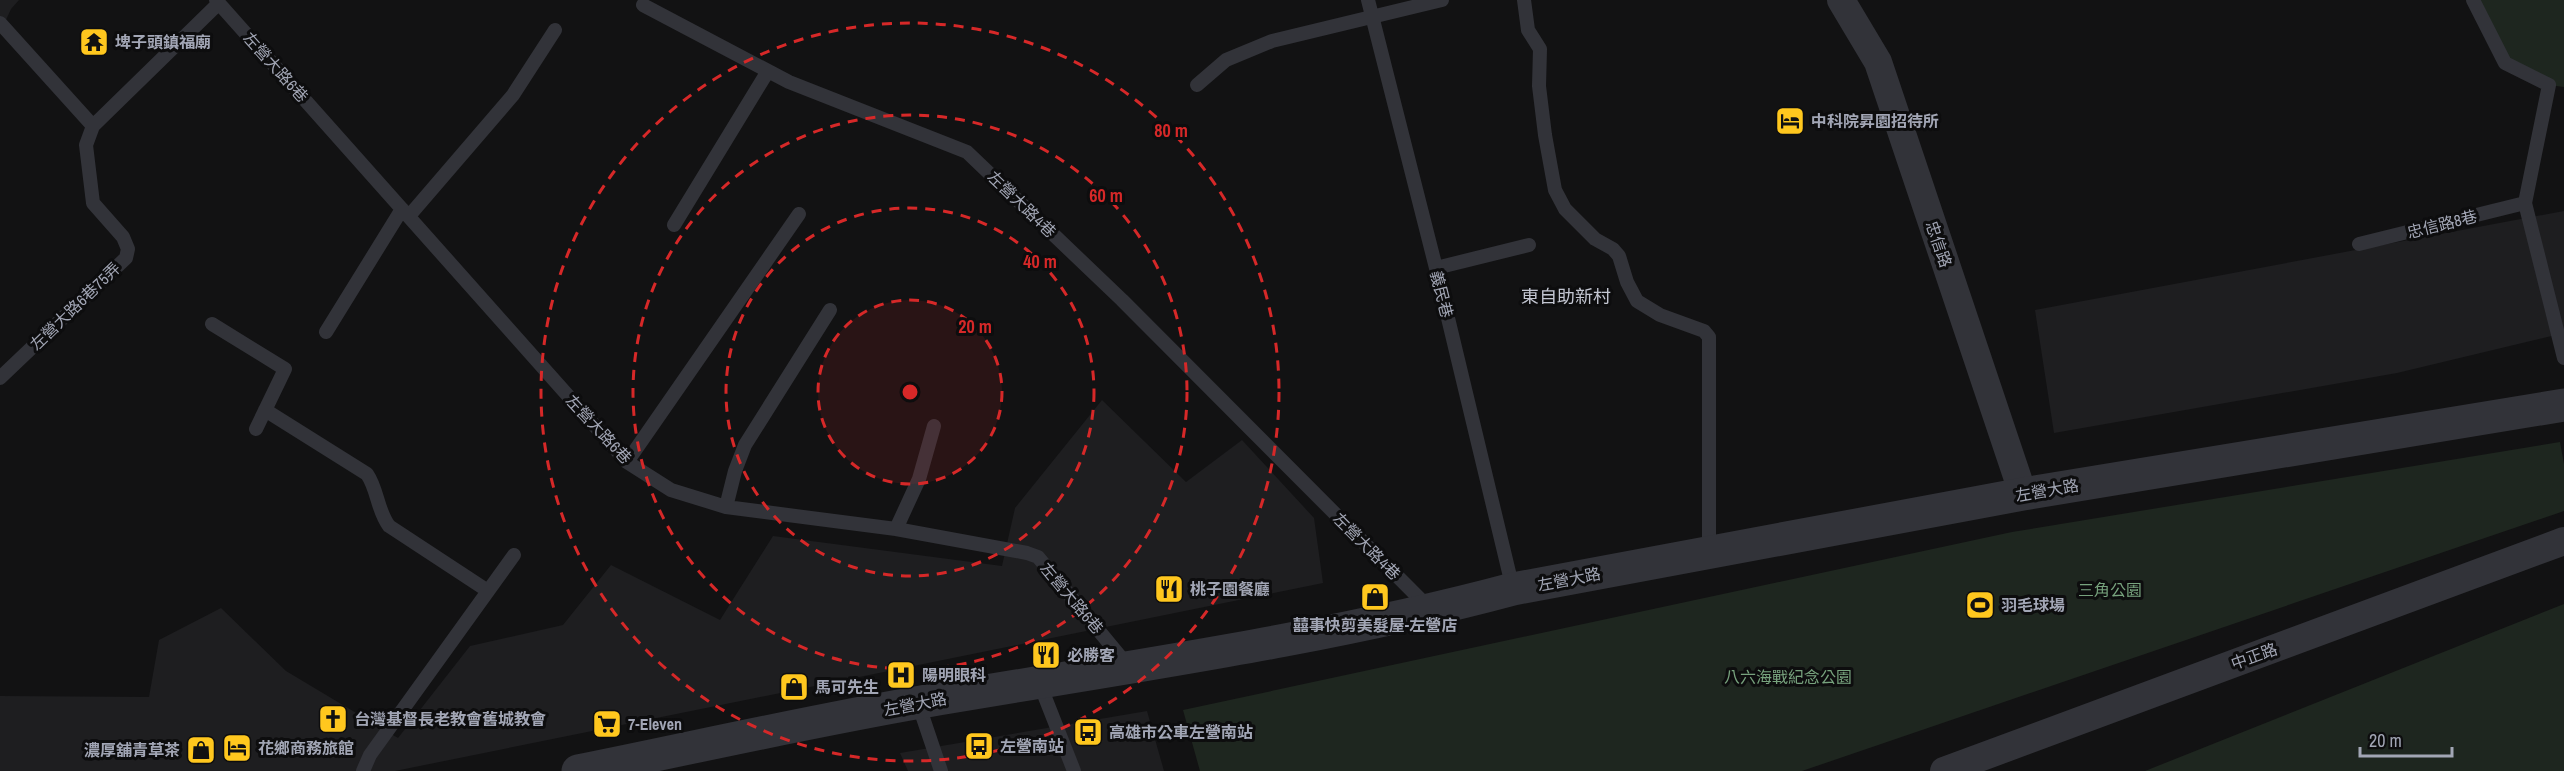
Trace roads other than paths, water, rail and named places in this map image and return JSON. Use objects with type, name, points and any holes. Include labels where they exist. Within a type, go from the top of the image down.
[{"type":"street","name":"忠信路","points":[[1841,0],[1878,62],[2024,494]]},
{"type":"street","name":"左營大路","points":[[578,771],[918,703],[1332,632],[1432,611],[1513,589],[1709,552],[2024,494],[2564,405]]},
{"type":"street","name":"中正路","points":[[1944,771],[2564,541]]},
{"type":"lane","name":"義民巷","points":[[1368,0],[1436,268],[1513,589]]},
{"type":"lane","points":[[1197,85],[1226,60],[1272,41],[1442,0]]},
{"type":"lane","points":[[1524,0],[1528,30],[1540,49],[1539,86],[1545,135],[1555,190],[1565,209],[1595,239],[1613,249],[1637,301],[1660,315],[1704,331],[1710,337],[1709,552]]},
{"type":"lane","points":[[2473,0],[2505,63],[2549,85],[2564,87]]},
{"type":"lane","points":[[0,24],[93,126],[217,2]]},
{"type":"lane","name":"左營大路6巷","points":[[217,2],[627,462],[671,490],[726,507],[896,530],[1027,553],[1038,557],[1130,667]]},
{"type":"lane","name":"左營大路4巷","points":[[643,5],[789,82],[967,152],[1122,300],[1432,611]]},
{"type":"lane","points":[[326,332],[405,213],[513,95],[555,30]]},
{"type":"lane","points":[[674,225],[768,71]]},
{"type":"lane","points":[[2549,85],[2525,203],[2564,358]]},
{"type":"lane","name":"左營大路6巷75弄","points":[[0,378],[126,258],[128,249],[123,237],[93,203],[86,145],[93,126]]},
{"type":"lane","name":"忠信路8巷","points":[[2359,244],[2525,203]]},
{"type":"lane","points":[[627,462],[799,214]]},
{"type":"lane","points":[[1436,268],[1529,244]]},
{"type":"lane","points":[[726,507],[735,471],[745,445],[830,310]]},
{"type":"lane","points":[[212,324],[285,369],[256,429]]},
{"type":"lane","points":[[265,410],[367,474],[373,482],[381,515],[390,526],[488,591]]},
{"type":"lane","points":[[896,530],[919,479],[934,426]]},
{"type":"lane","points":[[363,771],[370,755],[514,555]]},
{"type":"lane","points":[[1039,682],[1074,771]]},
{"type":"lane","points":[[918,703],[941,771]]},
{"type":"place","name":"埤子頭鎮福廟","points":[[94,42]]},
{"type":"place","name":"中科院昇園招待所","points":[[1790,121]]},
{"type":"place","name":"桃子園餐廳","points":[[1169,589]]},
{"type":"place","name":"囍事快剪美髮屋-左營店","points":[[1375,597]]},
{"type":"place","name":"羽毛球場","points":[[1980,605]]},
{"type":"place","name":"必勝客","points":[[1046,655]]},
{"type":"place","name":"陽明眼科","points":[[901,675]]},
{"type":"place","name":"馬可先生","points":[[794,687]]},
{"type":"place","name":"台灣基督長老教會舊城教會","points":[[333,719]]},
{"type":"place","name":"7-Eleven","points":[[607,724]]},
{"type":"place","name":"高雄市公車左營南站","points":[[1088,732]]},
{"type":"place","name":"左營南站","points":[[979,746]]},
{"type":"place","name":"花鄉商務旅館","points":[[237,748]]},
{"type":"place","name":"濃厚舖青草茶","points":[[201,750]]},
{"type":"district","name":"東自助新村","points":[[1566,296]]},
{"type":"park label","name":"三角公園","points":[[2110,590]]},
{"type":"park label","name":"八六海戰紀念公園","points":[[1788,677]]}]
